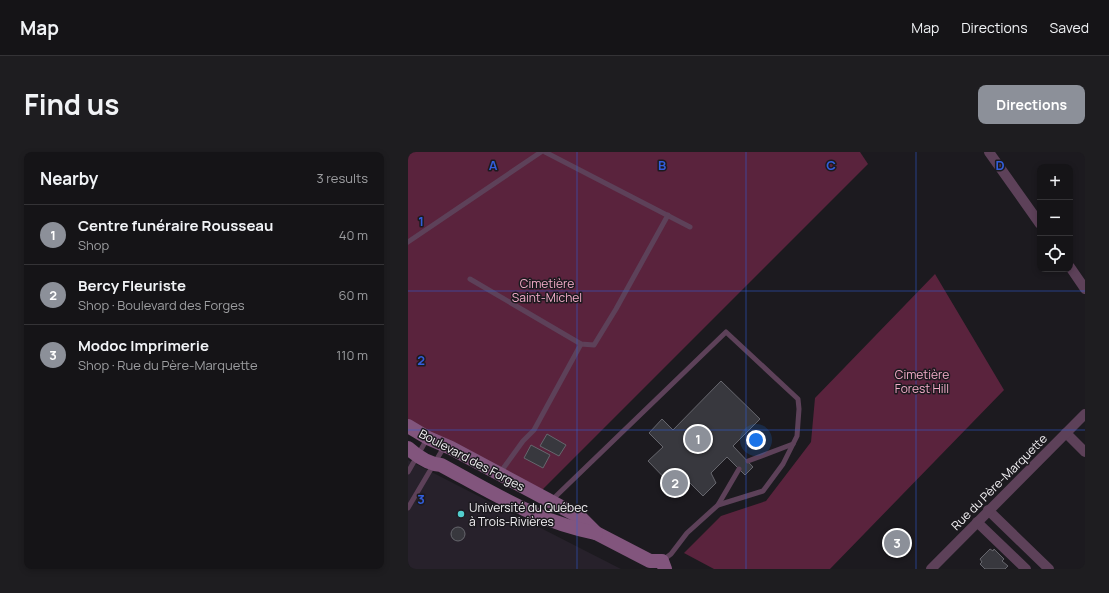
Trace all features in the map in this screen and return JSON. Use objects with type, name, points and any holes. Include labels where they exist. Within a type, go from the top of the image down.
[{"type":"main road","name":"Boulevard des Forges","points":[[408,426],[428,438],[451,448],[580,517],[596,533]]},
{"type":"main road","name":"Boulevard des Forges","points":[[413,452],[433,464],[441,466],[524,509],[575,529],[596,533],[650,561],[664,565]]},
{"type":"street","points":[[989,152],[1037,220]]},
{"type":"street","points":[[1073,271],[1085,288]]},
{"type":"street","name":"Rue du Père-Marquette","points":[[931,569],[1085,414]]},
{"type":"street","points":[[1066,433],[1085,452]]},
{"type":"street","points":[[988,510],[1049,569]]},
{"type":"street","points":[[977,522],[1026,569]]},
{"type":"lane","points":[[408,242],[541,152]]},
{"type":"lane","points":[[545,152],[690,227]]},
{"type":"lane","points":[[470,279],[581,344],[594,345],[616,309],[668,215]]},
{"type":"lane","points":[[548,500],[555,497],[726,332],[798,399],[799,409],[796,436],[793,444],[783,464],[763,491],[718,505]]},
{"type":"lane","points":[[502,475],[502,470],[523,441],[534,430],[581,344]]},
{"type":"lane","points":[[408,472],[413,452],[428,438]]},
{"type":"lane","points":[[748,462],[793,444]]},
{"type":"lane","points":[[408,508],[444,446]]},
{"type":"lane","points":[[664,565],[687,533],[718,505],[740,469]]},
{"type":"shaded area","name":"Université du Québec à Trois-Rivières","points":[[408,460],[621,569],[408,569]]},
{"type":"green space","name":"Cimetière Saint-Michel","points":[[408,152],[860,152],[868,164],[540,492],[408,428]]},
{"type":"green space","name":"Cimetière Forest Hill","points":[[935,274],[1004,390],[830,569],[714,569],[684,553],[721,516],[766,501],[811,442],[815,398]]},
{"type":"building","points":[[721,381],[760,419],[733,446],[753,467],[745,475],[727,457],[711,473],[716,483],[703,496],[687,480],[677,491],[648,461],[663,447],[649,433],[662,419],[673,430]]},
{"type":"building","points":[[547,434],[566,445],[559,456],[540,446]]},
{"type":"building","points":[[531,445],[550,455],[543,468],[524,458]]},
{"type":"building","points":[[458,527],[463,529],[465,534],[463,539],[458,541],[453,539],[451,534],[453,529]]},
{"type":"building","points":[[990,549],[993,551],[994,549],[1004,559],[1002,561],[1008,566],[1005,569],[985,569],[980,564],[982,562],[980,559]]},
{"type":"place","name":"Centre funéraire Rousseau","points":[[698,439]]},
{"type":"place","name":"Bercy Fleuriste","points":[[675,483]]},
{"type":"place","name":"Université du Québec à Trois-Rivières","points":[[461,514]]},
{"type":"place","name":"Modoc Imprimerie","points":[[897,543]]}]
